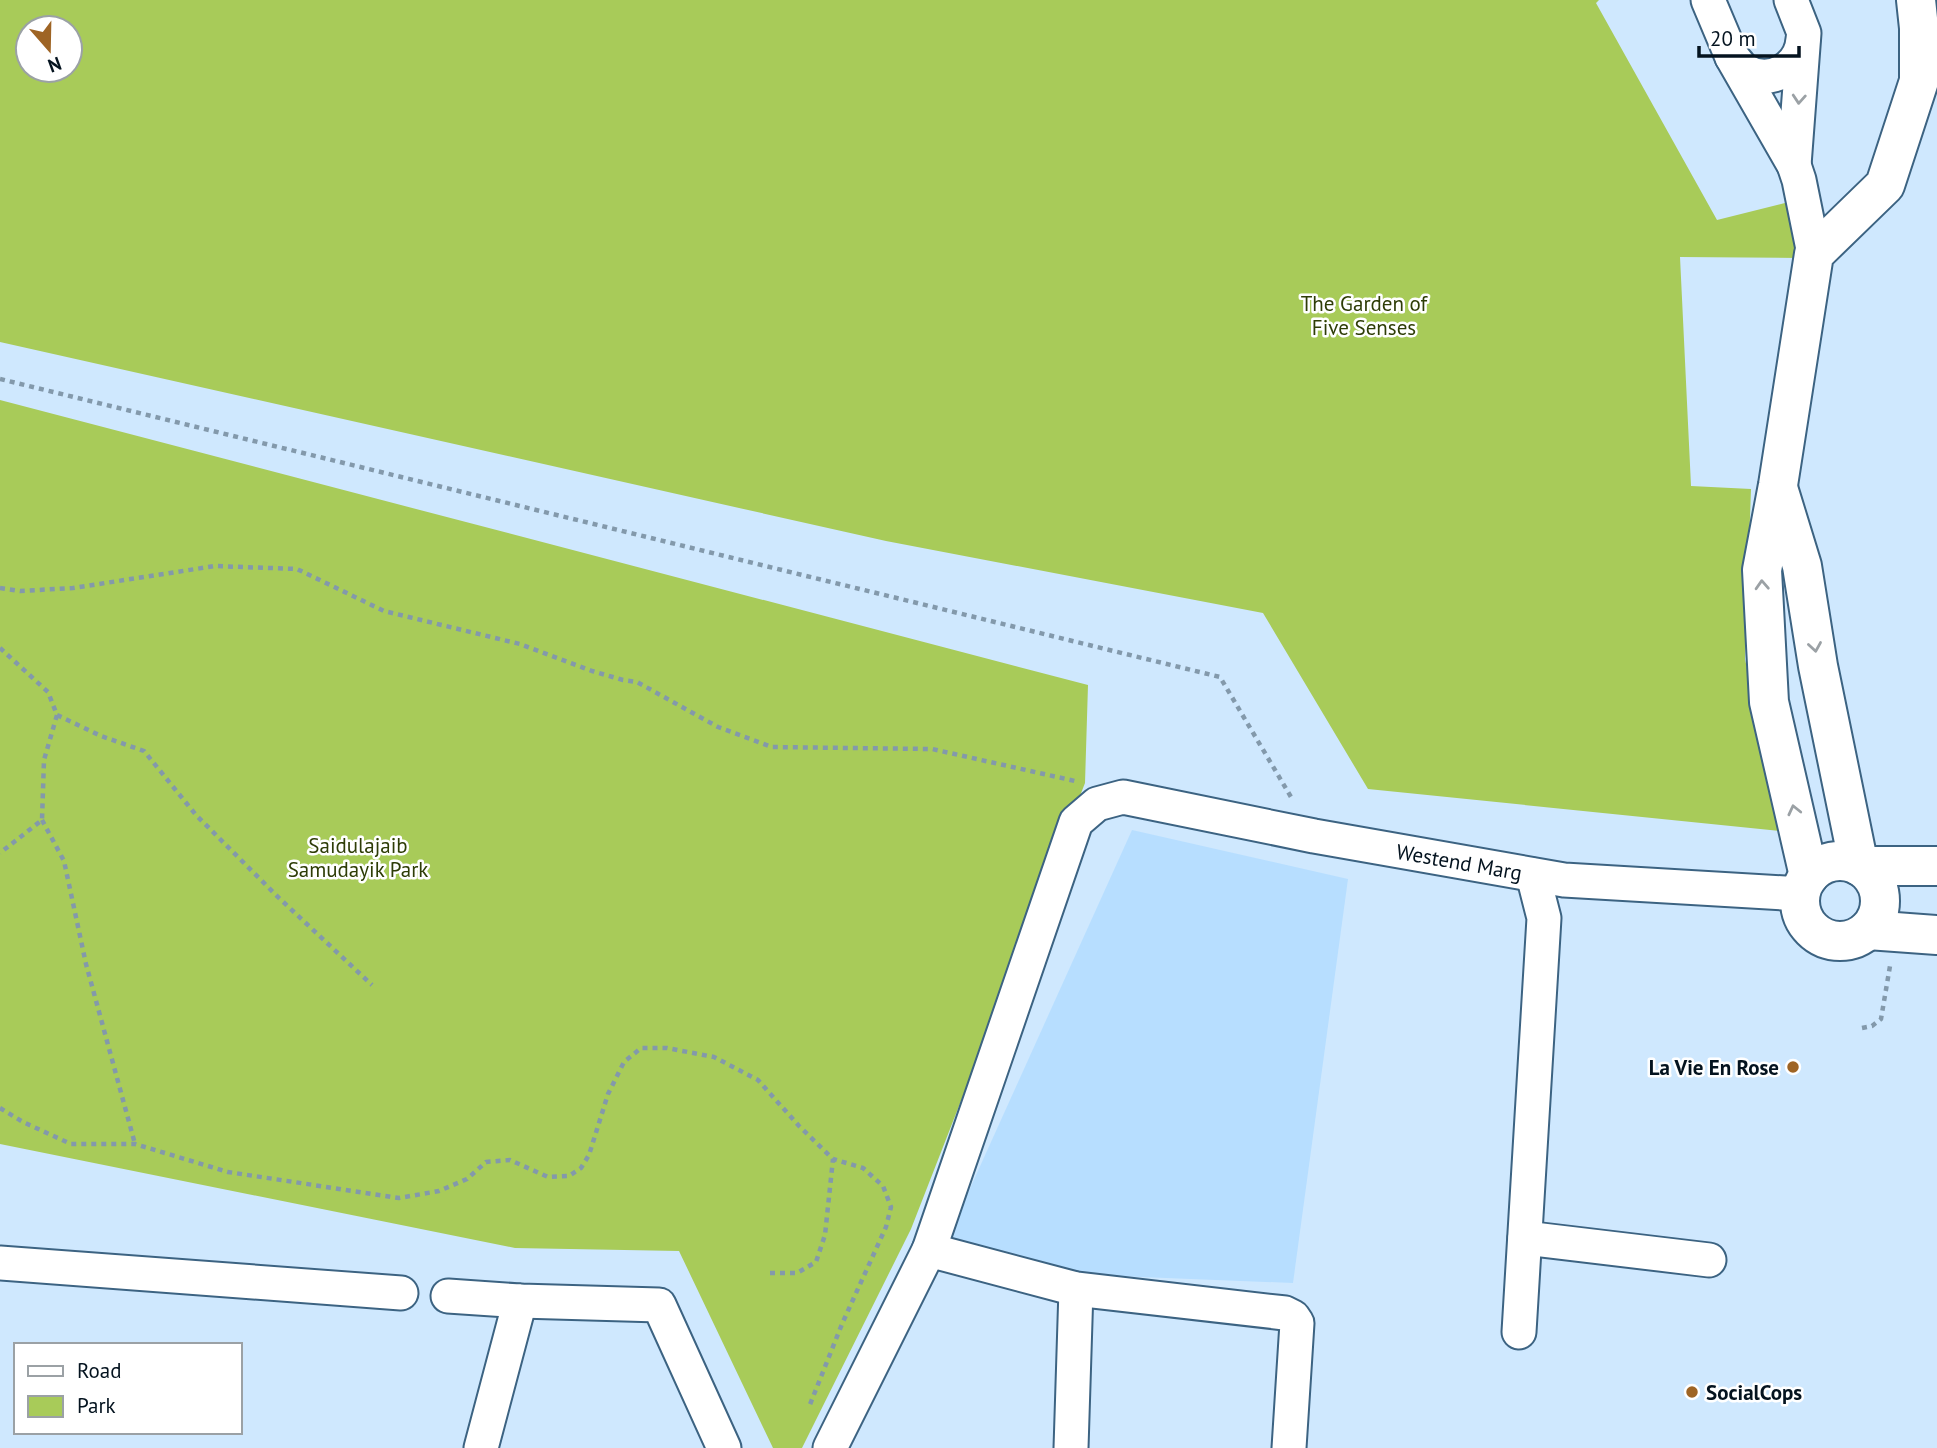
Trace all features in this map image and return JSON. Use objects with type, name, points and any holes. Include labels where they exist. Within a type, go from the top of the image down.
[{"type":"street","points":[[1708,0],[1732,57],[1794,165],[1800,180],[1814,254],[1762,570],[1769,702],[1805,885],[1802,913],[1806,922],[1821,936],[1830,940],[1850,940],[1882,931],[1937,935]]},
{"type":"street","points":[[1791,0],[1804,33],[1794,165]]},
{"type":"street","points":[[1814,254],[1885,185],[1919,81],[1916,0]]},
{"type":"street","points":[[1732,57],[1744,70],[1760,76],[1778,74],[1793,65],[1802,50],[1804,33]]},
{"type":"street","points":[[1778,485],[1802,566],[1818,666],[1859,866],[1875,880],[1879,890],[1882,931]]},
{"type":"street","points":[[830,1448],[929,1251],[1076,822],[1097,804],[1122,797]]},
{"type":"street","name":"Westend Marg","points":[[1122,797],[1314,836],[1564,880],[1805,885],[1815,869],[1832,862],[1850,862],[1859,866],[1937,866]]},
{"type":"street","points":[[1519,1332],[1544,918],[1533,875]]},
{"type":"street","points":[[1525,1238],[1709,1260]]},
{"type":"street","points":[[929,1251],[1076,1289],[1285,1313],[1293,1317],[1297,1323],[1289,1448]]},
{"type":"street","points":[[0,1263],[401,1293]]},
{"type":"street","points":[[1071,1448],[1076,1289]]},
{"type":"street","points":[[448,1296],[659,1305],[724,1448]]},
{"type":"street","points":[[481,1448],[520,1301]]},
{"type":"path","points":[[0,379],[1220,677],[1314,836]]},
{"type":"path","points":[[0,588],[20,591],[73,588],[215,566],[298,569],[384,611],[520,644],[592,671],[637,682],[718,727],[772,747],[932,749],[1085,783],[1122,797]]},
{"type":"path","points":[[0,648],[48,692],[57,715],[44,760],[42,820],[64,861],[86,964],[135,1144]]},
{"type":"path","points":[[57,715],[101,736],[144,751],[197,816],[372,985]]},
{"type":"path","points":[[0,853],[42,820]]},
{"type":"path","points":[[1862,1028],[1872,1026],[1881,1019],[1884,1010],[1882,931]]},
{"type":"path","points":[[0,1108],[71,1144],[135,1144],[228,1172],[400,1198],[439,1191],[467,1180],[486,1162],[510,1160],[548,1177],[569,1176],[581,1168],[589,1155],[608,1094],[624,1062],[641,1048],[667,1048],[714,1057],[758,1080],[833,1159],[863,1168],[883,1186],[891,1207],[886,1227],[842,1324],[809,1407]]},
{"type":"path","points":[[770,1273],[797,1273],[816,1262],[825,1235],[833,1159]]},
{"type":"shaded area","points":[[1132,830],[1348,879],[1293,1283],[989,1271],[944,1246]]},
{"type":"green space","name":"The Garden of Five Senses","points":[[0,0],[1599,0],[1596,3],[1717,220],[1789,202],[1799,258],[1680,257],[1691,486],[1751,489],[1745,659],[1780,831],[1368,789],[1263,613],[886,541],[0,342]]},
{"type":"green space","name":"Saidulajaib Samudayik Park","points":[[0,400],[1088,685],[1085,783],[911,1229],[802,1448],[773,1448],[679,1251],[515,1248],[0,1144]]},
{"type":"place","name":"La Vie En Rose","points":[[1793,1067]]},
{"type":"place","name":"SocialCops","points":[[1692,1392]]}]
